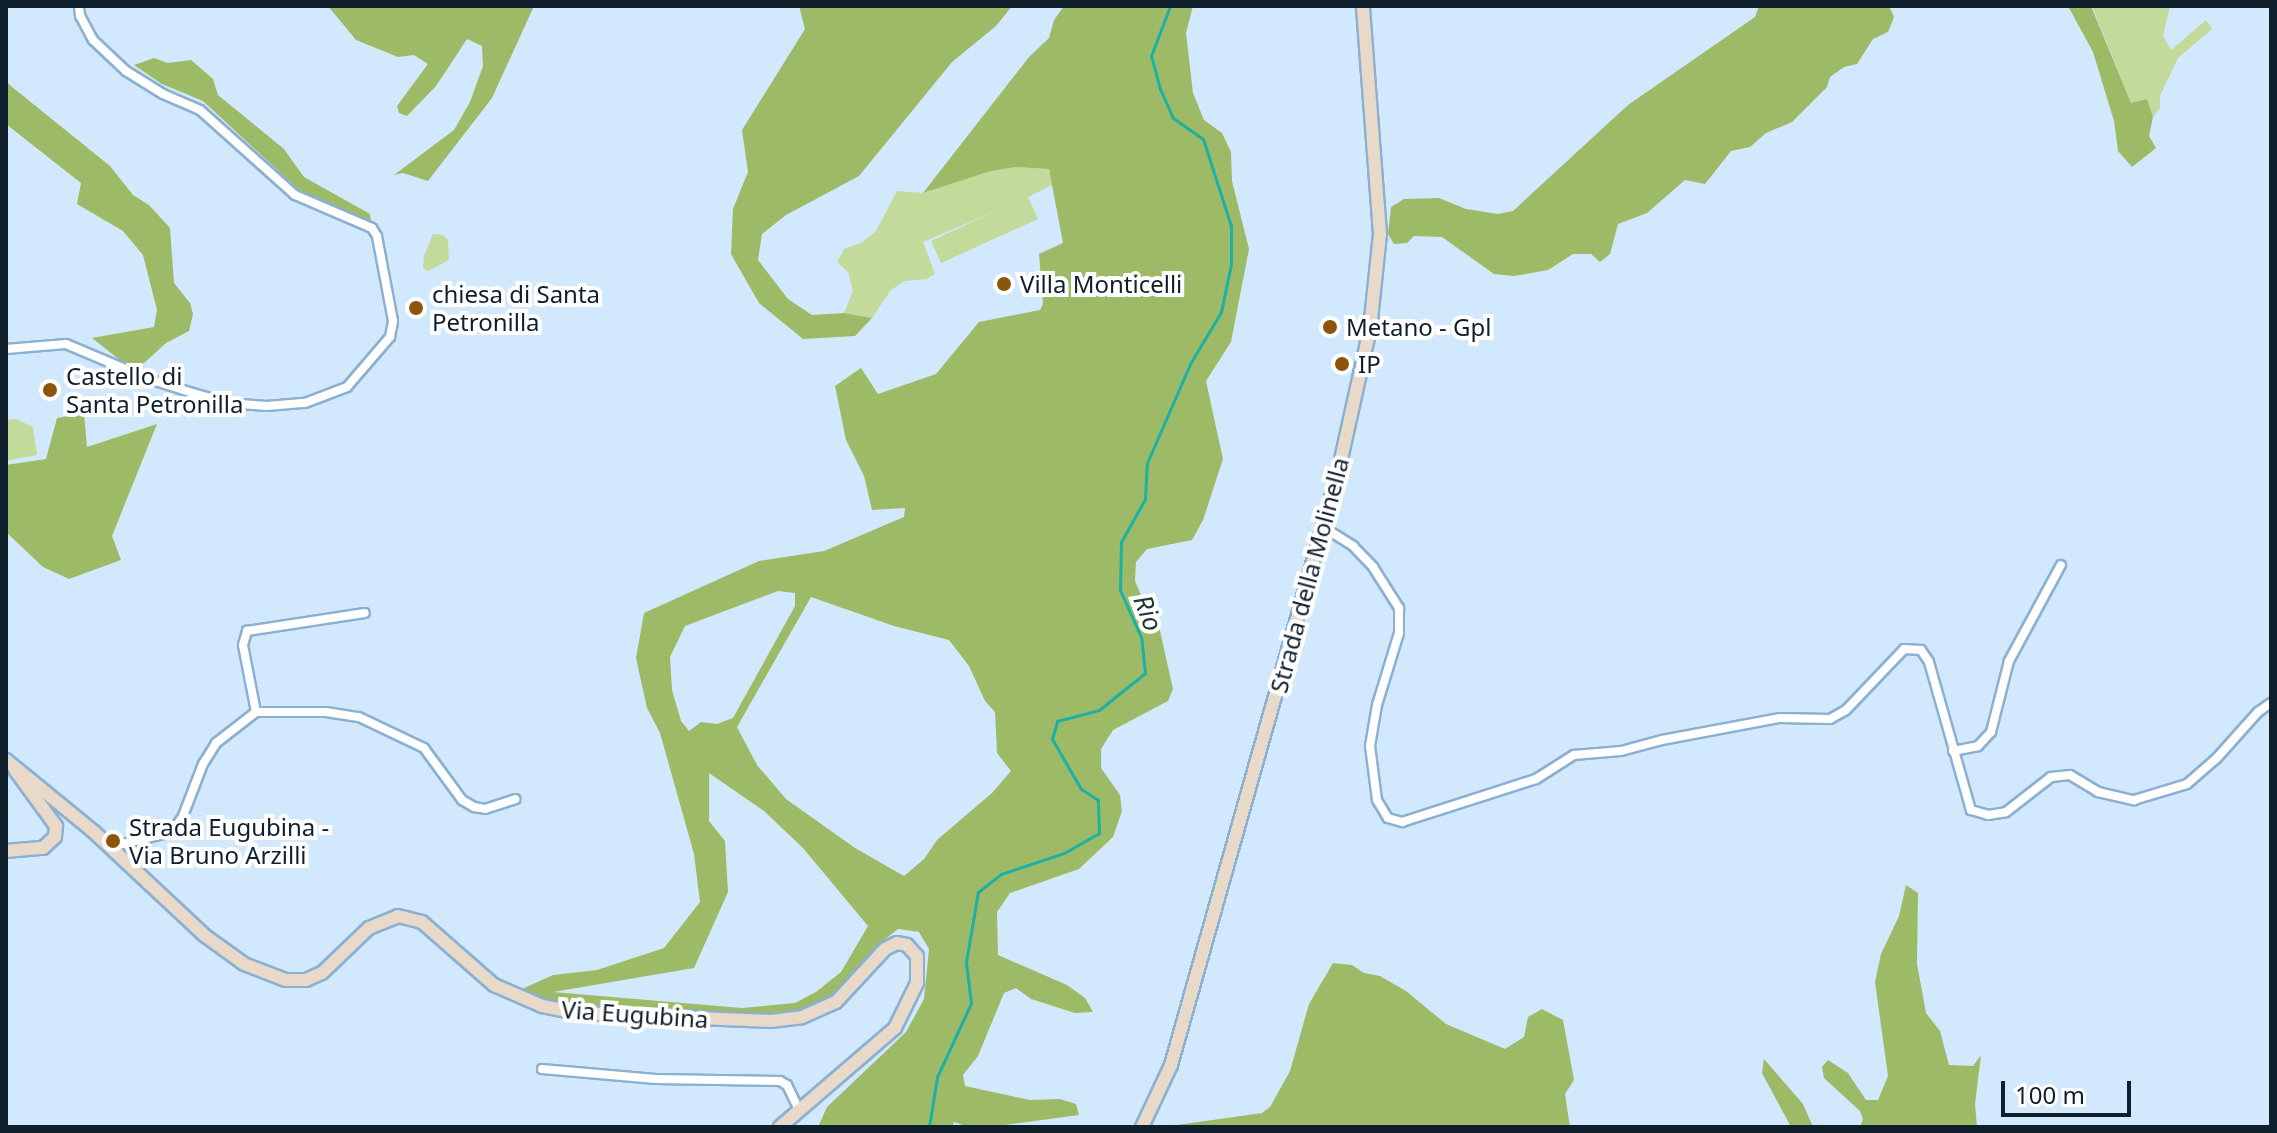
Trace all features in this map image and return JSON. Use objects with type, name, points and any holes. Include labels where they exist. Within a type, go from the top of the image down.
[{"type":"street","points":[[6,349],[66,344],[149,379],[227,403],[305,403],[347,387],[390,337],[393,321],[377,236],[364,222],[295,195],[200,110],[163,94],[126,71],[93,40],[80,16],[79,6]]},
{"type":"street","name":"Strada della Molinella","points":[[1142,1127],[1171,1065],[1323,527],[1370,329],[1380,234],[1363,6]]},
{"type":"street","points":[[1323,527],[1353,546],[1373,567],[1399,608],[1399,633],[1377,705],[1370,746],[1377,800],[1388,818],[1402,822],[1536,779],[1574,755],[1621,751],[1662,740],[1780,718],[1830,719],[1846,710],[1904,649],[1921,650],[1929,662],[1971,810],[1988,815],[2006,812],[2051,777],[2070,775],[2098,792],[2134,800],[2187,784],[2216,759],[2258,712],[2271,703]]},
{"type":"street","points":[[1953,751],[1978,746],[1991,732],[2009,661],[2061,565]]},
{"type":"street","points":[[256,712],[243,645],[247,631],[365,613]]},
{"type":"street","points":[[110,847],[172,832],[183,816],[203,764],[216,743],[256,712],[326,712],[359,717],[424,748],[462,800],[474,807],[485,809],[515,799]]},
{"type":"street","points":[[6,851],[43,848],[55,837],[56,826],[9,762]]},
{"type":"street","name":"Via Eugubina","points":[[9,762],[110,847],[227,953],[286,980],[306,980],[322,973],[369,928],[398,916],[422,922],[494,985],[542,1006],[579,1013],[771,1021],[802,1017],[836,1002],[885,949],[897,943],[907,945],[917,956],[917,983],[895,1028],[780,1127]]},
{"type":"street","points":[[542,1069],[656,1079],[780,1081],[787,1085],[799,1110]]},
{"type":"green space","points":[[328,6],[534,6],[492,98],[428,181],[403,173],[394,175],[454,130],[470,102],[483,66],[482,46],[467,39],[436,86],[407,116],[399,113],[397,106],[428,64],[414,55],[398,57],[356,40]]},
{"type":"green space","points":[[799,6],[1012,6],[996,26],[952,62],[859,176],[786,215],[762,234],[758,260],[788,299],[812,315],[844,313],[872,318],[855,336],[803,339],[759,303],[731,254],[733,209],[748,172],[742,130],[805,29]]},
{"type":"green space","points":[[1064,6],[1193,6],[1186,33],[1193,93],[1204,120],[1222,133],[1231,152],[1232,181],[1249,249],[1231,342],[1206,381],[1223,459],[1203,520],[1192,540],[1147,549],[1136,562],[1135,581],[1145,605],[1158,622],[1173,689],[1168,701],[1113,730],[1101,749],[1101,768],[1120,795],[1122,811],[1113,837],[1079,869],[1010,893],[997,912],[998,955],[1067,985],[1085,998],[1093,1012],[1075,1013],[1031,999],[1016,988],[1004,993],[978,1056],[963,1075],[965,1086],[1030,1100],[1060,1099],[1076,1104],[1079,1115],[989,1127],[969,1127],[954,1122],[952,1127],[818,1127],[827,1107],[906,1032],[924,999],[929,949],[919,932],[898,929],[884,940],[847,986],[816,1009],[745,1016],[579,1010],[530,996],[522,989],[553,975],[597,970],[664,948],[700,902],[694,854],[660,733],[647,708],[636,658],[644,613],[759,561],[824,551],[904,517],[905,508],[872,510],[864,476],[846,440],[835,386],[861,368],[878,394],[936,374],[979,322],[1040,310],[1043,304],[1039,254],[1063,243],[1049,169],[1016,167],[991,171],[923,193],[1029,57],[1049,38],[1054,20]],"holes":[[[778,591],[795,593],[795,606],[733,718],[717,724],[701,722],[689,731],[681,721],[672,690],[670,657],[685,626]],[[811,597],[894,626],[949,640],[969,666],[985,701],[995,712],[997,753],[1011,771],[992,793],[937,840],[924,859],[904,876],[855,848],[786,799],[757,765],[737,727]],[[709,773],[764,811],[803,848],[868,926],[841,972],[816,992],[795,1003],[742,1008],[553,992],[694,968],[728,892],[725,841],[709,821]]]},
{"type":"green space","points":[[1759,6],[1889,6],[1894,17],[1888,32],[1873,39],[1857,64],[1844,67],[1830,77],[1827,87],[1792,122],[1766,133],[1750,147],[1731,151],[1705,184],[1685,180],[1647,213],[1618,224],[1610,254],[1600,262],[1591,254],[1573,254],[1548,270],[1514,276],[1494,274],[1442,237],[1414,236],[1407,243],[1394,244],[1388,234],[1391,207],[1404,199],[1439,198],[1466,209],[1498,214],[1513,211],[1628,105],[1755,17]]},
{"type":"green space","points":[[2068,6],[2091,6],[2131,103],[2147,99],[2153,117],[2149,136],[2156,148],[2132,167],[2118,151],[2114,121],[2093,52]]},
{"type":"green space","points":[[2092,6],[2170,6],[2163,36],[2171,50],[2206,20],[2212,29],[2178,58],[2160,96],[2160,108],[2153,117],[2147,99],[2131,103]]},
{"type":"green space","points":[[154,58],[168,63],[191,60],[213,79],[218,95],[284,149],[304,177],[370,214],[371,222],[299,190],[203,101],[162,84],[134,65]]},
{"type":"green space","points":[[6,82],[110,166],[133,195],[149,205],[170,228],[174,283],[190,303],[193,314],[189,331],[166,343],[143,364],[130,368],[92,338],[154,327],[157,310],[143,255],[123,231],[77,204],[81,183],[6,124]]},
{"type":"green space","points":[[1016,167],[1049,169],[1052,185],[1028,197],[1038,219],[941,263],[931,241],[998,210],[923,242],[935,274],[927,279],[905,281],[891,290],[872,318],[844,313],[853,291],[848,272],[837,262],[844,249],[863,242],[876,231],[897,191],[923,193],[991,171]]},
{"type":"green space","points":[[433,234],[443,235],[448,240],[449,260],[428,271],[423,268],[424,256]]},
{"type":"green space","points":[[84,413],[87,447],[157,424],[112,536],[121,560],[69,579],[43,567],[6,532],[6,465],[46,459],[57,418]]},
{"type":"green space","points":[[16,419],[33,427],[37,455],[6,461],[6,420]]},
{"type":"green space","points":[[1906,885],[1918,893],[1917,964],[1926,1013],[1940,1031],[1949,1065],[1973,1066],[1981,1055],[1975,1104],[1977,1127],[1860,1127],[1863,1119],[1860,1111],[1824,1078],[1822,1067],[1828,1060],[1848,1073],[1866,1100],[1878,1100],[1888,1076],[1875,982],[1881,954],[1899,916]]},
{"type":"green space","points":[[1333,963],[1352,965],[1364,973],[1380,976],[1406,991],[1446,1024],[1505,1049],[1524,1037],[1528,1017],[1542,1009],[1563,1020],[1574,1080],[1565,1094],[1570,1127],[1163,1127],[1262,1113],[1270,1107],[1290,1071],[1309,1004]]},
{"type":"green space","points":[[1764,1059],[1803,1104],[1813,1127],[1791,1127],[1762,1073]]},
{"type":"waterway","name":"Rio","points":[[929,1127],[937,1077],[971,1003],[966,962],[978,892],[1001,874],[1064,853],[1099,833],[1098,800],[1081,789],[1052,739],[1057,721],[1099,710],[1145,673],[1141,637],[1120,590],[1121,542],[1145,499],[1147,463],[1191,362],[1221,312],[1231,264],[1231,226],[1203,139],[1173,118],[1160,89],[1151,56],[1170,6]]},
{"type":"place","name":"Villa Monticelli","points":[[1004,284]]},
{"type":"place","name":"chiesa di Santa Petronilla","points":[[416,308]]},
{"type":"place","name":"Metano - Gpl","points":[[1330,327]]},
{"type":"place","name":"IP","points":[[1342,364]]},
{"type":"place","name":"Castello di Santa Petronilla","points":[[50,390]]},
{"type":"place","name":"Strada Eugubina - Via Bruno Arzilli","points":[[113,841]]}]
